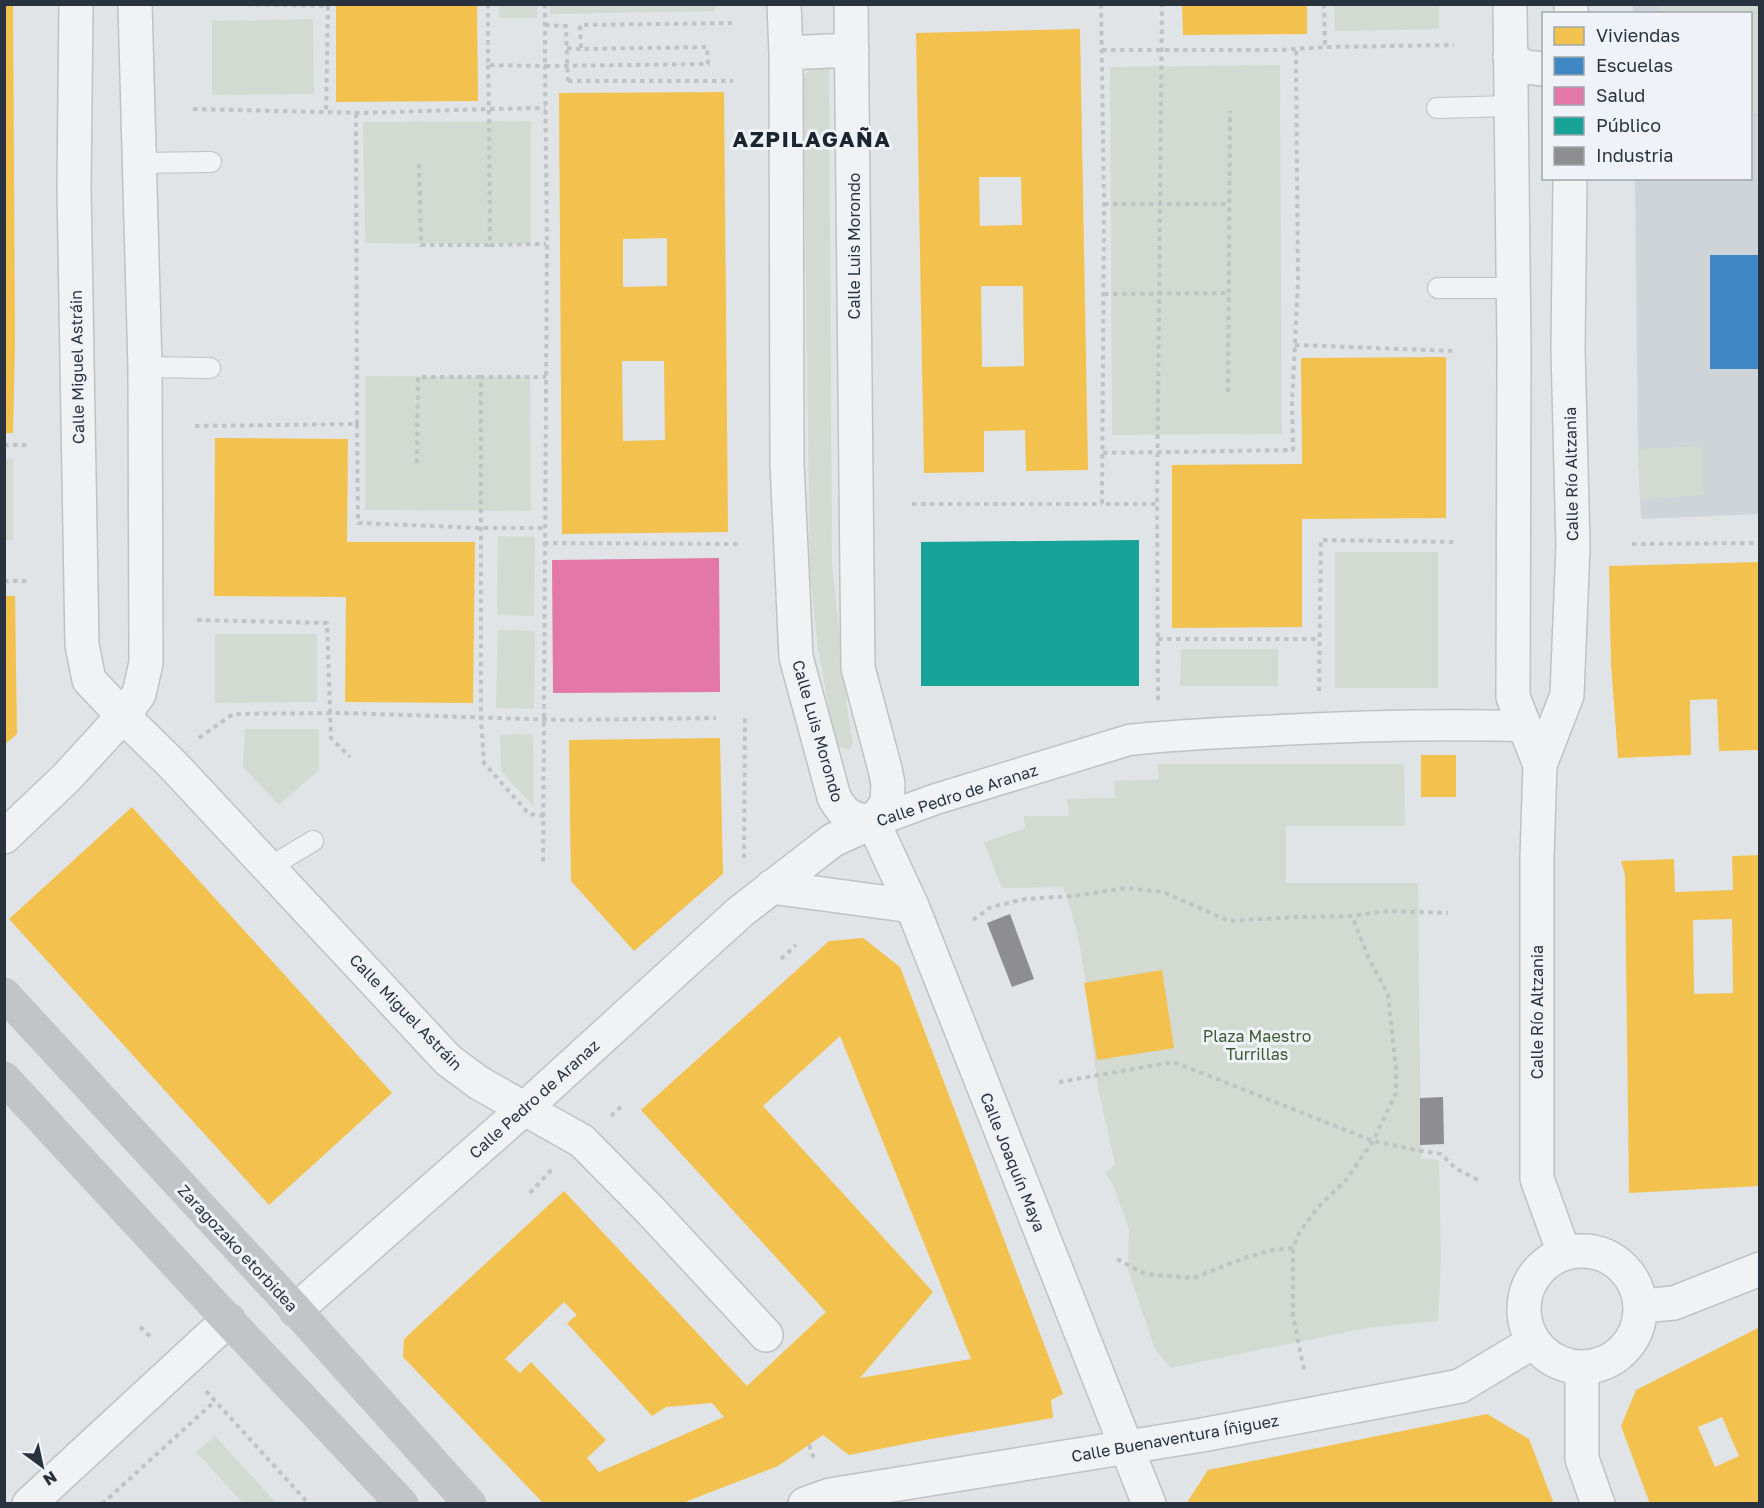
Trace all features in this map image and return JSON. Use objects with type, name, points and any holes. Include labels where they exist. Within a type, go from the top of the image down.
[{"type":"main road","name":"Zaragozako etorbidea","points":[[4,994],[296,1310],[470,1503]]},
{"type":"main road","points":[[4,1078],[228,1320],[402,1503]]},
{"type":"street","name":"Calle Miguel Astráin","points":[[76,4],[74,188],[82,645],[89,680],[173,765],[448,1060],[479,1083],[582,1142],[651,1211],[766,1335]]},
{"type":"street","points":[[4,837],[66,778],[123,716],[138,694],[146,663],[145,367],[135,4]]},
{"type":"street","name":"Calle Luis Morondo","points":[[784,4],[787,464],[796,657],[834,797],[842,812],[855,819],[873,822],[887,803],[888,784],[858,668],[851,4]]},
{"type":"street","name":"Calle Río Altzania","points":[[1514,6],[1510,56],[1513,288],[1513,697],[1540,765]]},
{"type":"street","points":[[786,53],[852,50]]},
{"type":"street","points":[[1510,56],[1524,67],[1542,69]]},
{"type":"street","name":"Calle Río Altzania","points":[[1564,1253],[1537,1179],[1537,857],[1540,765],[1567,696],[1573,546],[1568,350],[1570,180]]},
{"type":"street","name":"Calle Pedro de Aranaz","points":[[296,1310],[525,1108],[740,912],[833,840],[873,822],[936,799],[1129,740],[1158,736],[1319,728],[1524,726]]},
{"type":"street","name":"Calle Joaquín Maya","points":[[873,822],[912,906],[1149,1503]]},
{"type":"street","points":[[771,887],[912,906]]},
{"type":"street","points":[[1582,1250],[1599,1253],[1616,1260],[1629,1273],[1637,1288],[1641,1306],[1639,1324],[1631,1342],[1618,1355],[1601,1364],[1582,1368],[1564,1364],[1546,1356],[1533,1342],[1525,1325],[1523,1307],[1526,1290],[1535,1274],[1548,1262],[1564,1253],[1582,1250]]},
{"type":"street","points":[[1641,1306],[1674,1304],[1760,1269]]},
{"type":"street","points":[[29,1503],[228,1320]]},
{"type":"street","name":"Calle Buenaventura Íñiguez","points":[[805,1503],[830,1495],[1126,1448],[1460,1386],[1533,1342]]},
{"type":"street","points":[[1582,1368],[1582,1460],[1598,1503]]},
{"type":"lane","points":[[1437,108],[1511,106]]},
{"type":"lane","points":[[140,163],[211,162]]},
{"type":"lane","points":[[1438,288],[1513,288]]},
{"type":"lane","points":[[145,367],[210,368]]},
{"type":"lane","points":[[268,868],[313,841]]},
{"type":"path","points":[[238,4],[328,6],[326,112]]},
{"type":"path","points":[[489,4],[490,244]]},
{"type":"path","points":[[543,863],[547,244],[545,4]]},
{"type":"path","points":[[1101,4],[1104,204],[1102,504]]},
{"type":"path","points":[[1158,736],[1157,452],[1162,4]]},
{"type":"path","points":[[1324,4],[1325,47]]},
{"type":"path","points":[[581,49],[580,25],[732,23]]},
{"type":"path","points":[[545,25],[566,26],[568,81],[733,81]]},
{"type":"path","points":[[1102,50],[1296,50],[1325,47],[1454,45]]},
{"type":"path","points":[[488,65],[708,64],[707,47],[567,48]]},
{"type":"path","points":[[1103,453],[1293,450],[1292,402],[1298,283],[1296,50]]},
{"type":"path","points":[[193,110],[356,112],[545,108]]},
{"type":"path","points":[[1228,392],[1230,111]]},
{"type":"path","points":[[356,112],[358,523],[545,528]]},
{"type":"path","points":[[418,164],[421,245],[547,244]]},
{"type":"path","points":[[1104,204],[1230,204]]},
{"type":"path","points":[[1104,294],[1229,294]]},
{"type":"path","points":[[1295,345],[1455,351]]},
{"type":"path","points":[[417,463],[418,377],[546,377]]},
{"type":"path","points":[[481,377],[481,718],[484,763],[529,814],[544,816]]},
{"type":"path","points":[[195,426],[357,424]]},
{"type":"path","points":[[4,446],[27,445]]},
{"type":"path","points":[[912,504],[1157,504]]},
{"type":"path","points":[[1319,728],[1321,540],[1454,542]]},
{"type":"path","points":[[544,543],[741,544]]},
{"type":"path","points":[[1632,544],[1760,543]]},
{"type":"path","points":[[4,581],[27,581]]},
{"type":"path","points":[[197,620],[327,623],[331,738],[350,757]]},
{"type":"path","points":[[1158,639],[1320,639]]},
{"type":"path","points":[[198,738],[233,714],[544,719],[716,718]]},
{"type":"path","points":[[744,867],[745,718]]},
{"type":"path","points":[[973,920],[991,907],[1025,899],[1074,896],[1126,888],[1163,892],[1229,921],[1352,916],[1388,911],[1448,913]]},
{"type":"path","points":[[1304,1370],[1293,1316],[1293,1248],[1299,1233],[1318,1207],[1346,1180],[1373,1141],[1396,1093],[1396,1069],[1388,994],[1369,959],[1352,916]]},
{"type":"path","points":[[781,959],[796,945]]},
{"type":"path","points":[[1059,1082],[1174,1062],[1373,1141],[1421,1152],[1442,1154],[1455,1168],[1480,1181]]},
{"type":"path","points":[[609,1118],[624,1104]]},
{"type":"path","points":[[530,1193],[555,1167]]},
{"type":"path","points":[[1117,1259],[1144,1274],[1194,1278],[1244,1258],[1273,1250],[1293,1248]]},
{"type":"path","points":[[102,1503],[216,1401],[309,1503]]},
{"type":"path","points":[[809,1445],[814,1460]]},
{"type":"shaded area","points":[[1633,5],[1759,5],[1759,514],[1641,519],[1635,180],[1752,180],[1752,12],[1633,12]]},
{"type":"green space","points":[[499,5],[537,5],[537,18],[499,18]]},
{"type":"green space","points":[[550,5],[715,5],[715,11],[550,14]]},
{"type":"green space","points":[[1334,5],[1439,5],[1439,29],[1335,31]]},
{"type":"green space","points":[[1658,5],[1759,5],[1759,113],[1752,113],[1752,12],[1658,12]]},
{"type":"green space","points":[[313,19],[314,94],[212,95],[212,21]]},
{"type":"green space","points":[[1280,65],[1282,434],[1112,435],[1110,67]]},
{"type":"green space","points":[[829,67],[832,564],[848,716],[853,742],[849,750],[835,742],[818,648],[810,573],[803,75],[810,70]]},
{"type":"green space","points":[[531,121],[531,244],[365,243],[363,122]]},
{"type":"green space","points":[[365,376],[530,377],[531,511],[365,510]]},
{"type":"green space","points":[[1702,446],[1703,495],[1640,499],[1638,449]]},
{"type":"green space","points":[[5,459],[13,459],[13,540],[5,540]]},
{"type":"green space","points":[[498,536],[535,537],[534,616],[497,615]]},
{"type":"green space","points":[[1335,552],[1438,552],[1438,688],[1335,688]]},
{"type":"green space","points":[[498,630],[535,631],[534,709],[496,708]]},
{"type":"green space","points":[[215,634],[317,634],[317,702],[215,703]]},
{"type":"green space","points":[[1181,649],[1278,649],[1278,686],[1180,686]]},
{"type":"green space","points":[[245,729],[319,729],[319,770],[279,805],[243,767]]},
{"type":"green space","points":[[533,734],[534,807],[501,771],[500,735]]},
{"type":"green space","name":"Plaza Maestro Turrillas","points":[[1158,764],[1404,764],[1405,826],[1286,826],[1286,883],[1418,883],[1421,1158],[1439,1160],[1441,1258],[1438,1321],[1366,1328],[1171,1368],[1155,1349],[1128,1269],[1129,1229],[1113,1185],[1105,1173],[1115,1165],[1100,1098],[1087,991],[1072,913],[1063,887],[1002,888],[984,842],[1025,828],[1024,816],[1069,816],[1067,799],[1115,798],[1114,781],[1159,779]]},
{"type":"green space","points":[[215,1436],[276,1503],[243,1503],[196,1452]]},
{"type":"building: Viviendas","points":[[4,4],[13,4],[15,341],[13,433],[4,433]]},
{"type":"building: Viviendas","points":[[336,4],[477,4],[478,101],[336,102]]},
{"type":"building: Viviendas","points":[[1182,4],[1307,4],[1307,34],[1183,35]]},
{"type":"building: Viviendas","points":[[1080,29],[1088,470],[1026,471],[1025,430],[984,431],[984,472],[924,473],[916,33]],"holes":[[[979,177],[1021,177],[1022,225],[980,226]],[[981,286],[1023,286],[1024,366],[982,367]]]},
{"type":"building: Viviendas","points":[[724,92],[728,532],[562,534],[559,93]],"holes":[[[667,238],[667,286],[623,287],[623,239]],[[622,361],[664,361],[665,440],[623,441]]]},
{"type":"building: Viviendas","points":[[1446,357],[1446,518],[1302,519],[1302,627],[1172,628],[1172,465],[1302,464],[1301,358]]},
{"type":"building: Viviendas","points":[[215,438],[348,439],[347,542],[475,542],[473,703],[345,702],[346,597],[214,596]]},
{"type":"building: Viviendas","points":[[1760,562],[1760,750],[1719,751],[1717,699],[1690,700],[1691,755],[1618,758],[1611,664],[1609,566]]},
{"type":"building: Viviendas","points":[[4,596],[15,596],[17,734],[4,745]]},
{"type":"building: Viviendas","points":[[720,738],[723,874],[634,951],[571,881],[569,740]]},
{"type":"building: Viviendas","points":[[1421,755],[1456,755],[1456,797],[1421,797]]},
{"type":"building: Viviendas","points":[[132,807],[392,1093],[269,1205],[9,919]]},
{"type":"building: Viviendas","points":[[1760,855],[1760,1186],[1629,1193],[1625,874],[1621,861],[1674,859],[1675,892],[1733,890],[1732,856]],"holes":[[[1732,919],[1733,993],[1694,994],[1693,920]]]},
{"type":"building: Viviendas","points":[[863,938],[900,967],[1063,1394],[1051,1400],[1053,1418],[849,1455],[823,1435],[778,1466],[680,1504],[544,1504],[403,1357],[404,1339],[564,1191],[747,1386],[826,1312],[641,1110],[829,941]],"holes":[[[840,1036],[971,1359],[860,1378],[933,1292],[763,1106]],[[564,1302],[577,1315],[567,1323],[652,1416],[666,1407],[712,1403],[724,1417],[599,1472],[587,1458],[606,1440],[531,1362],[520,1373],[505,1359]]]},
{"type":"building: Viviendas","points":[[1162,970],[1174,1048],[1097,1060],[1084,983]]},
{"type":"building: Viviendas","points":[[1760,1327],[1760,1504],[1650,1504],[1621,1426],[1636,1390]],"holes":[[[1722,1417],[1739,1456],[1715,1467],[1698,1427]]]},
{"type":"building: Viviendas","points":[[1487,1414],[1529,1439],[1554,1504],[1186,1504],[1208,1470]]},
{"type":"building: Escuelas","points":[[1710,255],[1760,255],[1760,369],[1710,369]]},
{"type":"building: Salud","points":[[719,558],[720,692],[553,693],[552,560]]},
{"type":"building: Público","points":[[1139,540],[1139,686],[921,686],[921,542]]},
{"type":"building: Industria","points":[[1010,914],[1034,979],[1012,987],[987,923]]},
{"type":"building: Industria","points":[[1443,1097],[1444,1144],[1420,1145],[1420,1098]]},
{"type":"district","name":"AZPILAGAÑA","points":[[812,139]]}]
